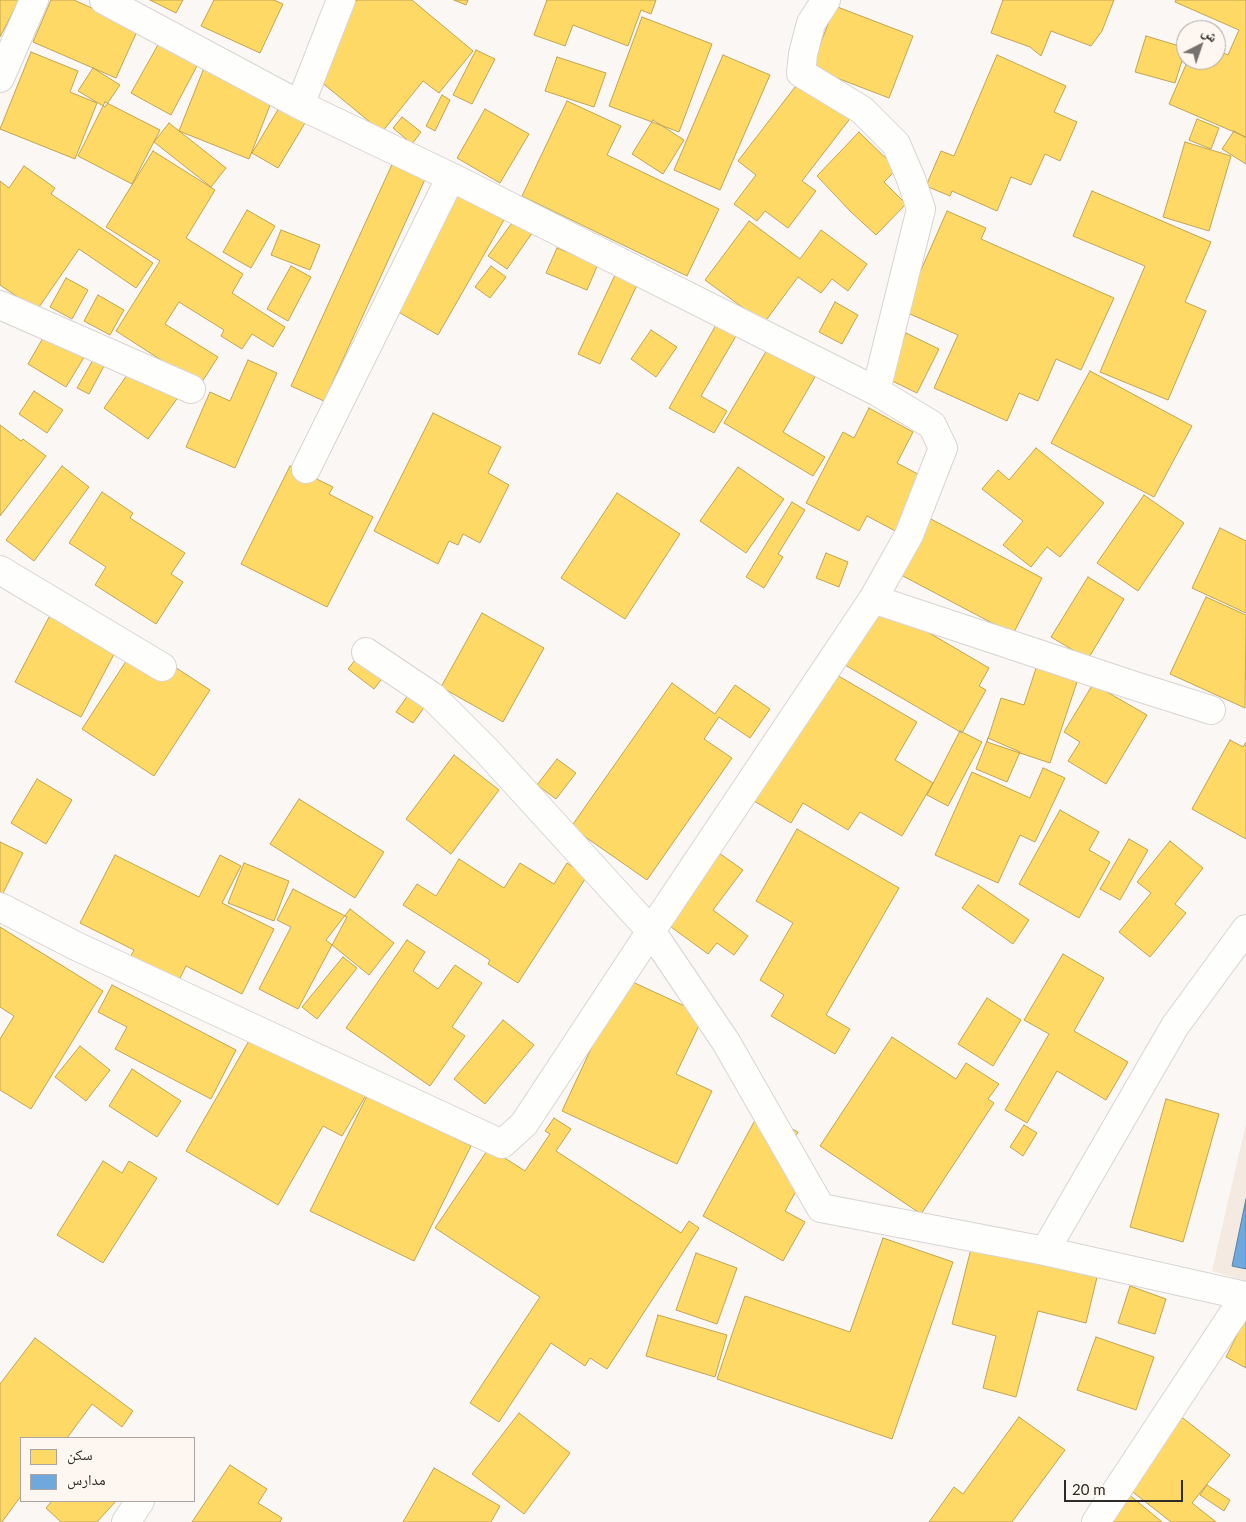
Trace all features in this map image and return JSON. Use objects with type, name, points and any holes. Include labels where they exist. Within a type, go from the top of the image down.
[{"type":"street","points":[[0,78],[34,0]]},
{"type":"street","points":[[0,907],[85,950],[502,1144],[524,1124],[873,599],[909,535],[943,448],[932,425],[876,391],[451,177],[300,105],[104,0]]},
{"type":"street","points":[[300,105],[341,0]]},
{"type":"street","points":[[826,0],[811,23],[803,54],[802,73],[862,110],[896,144],[921,209],[876,391]]},
{"type":"street","points":[[306,468],[451,177]]},
{"type":"street","points":[[0,305],[191,389]]},
{"type":"street","points":[[0,570],[162,667]]},
{"type":"street","points":[[873,599],[1211,710]]},
{"type":"street","points":[[366,652],[433,697],[488,752],[651,931],[726,1042],[821,1208],[1045,1251],[1245,1296],[1096,1522]]},
{"type":"street","points":[[1045,1251],[1175,1026],[1246,929]]},
{"type":"street","points":[[126,1522],[139,1502]]},
{"type":"shaded area","points":[[1246,1123],[1246,1281],[1212,1271]]},
{"type":"building: سكن","points":[[0,0],[19,0],[0,37]]},
{"type":"building: سكن","points":[[51,0],[74,0],[138,29],[116,78],[33,42]]},
{"type":"building: سكن","points":[[150,0],[183,0],[176,13]]},
{"type":"building: سكن","points":[[214,0],[274,0],[283,4],[260,53],[201,26]]},
{"type":"building: سكن","points":[[357,0],[412,0],[473,51],[439,93],[423,81],[382,132],[303,67]]},
{"type":"building: سكن","points":[[454,0],[468,0],[466,5]]},
{"type":"building: سكن","points":[[547,0],[656,0],[651,14],[641,10],[628,46],[573,25],[565,46],[534,35]]},
{"type":"building: سكن","points":[[1003,0],[1114,0],[1102,31],[1091,46],[1051,31],[1041,56],[1030,47],[991,33]]},
{"type":"building: سكن","points":[[1176,0],[1246,0],[1246,137],[1169,104],[1184,70],[1226,70],[1226,54],[1228,55],[1239,30],[1226,24],[1226,20],[1216,20],[1175,2]]},
{"type":"building: سكن","points":[[835,6],[913,36],[889,98],[811,68]]},
{"type":"building: سكن","points":[[642,17],[712,44],[679,132],[609,106]]},
{"type":"building: سكن","points":[[1146,36],[1176,45],[1176,70],[1179,70],[1175,83],[1135,72]]},
{"type":"building: سكن","points":[[159,43],[198,64],[171,115],[131,93]]},
{"type":"building: سكن","points":[[476,50],[495,59],[472,104],[453,95]]},
{"type":"building: سكن","points":[[31,52],[78,71],[70,92],[97,103],[75,159],[0,129]]},
{"type":"building: سكن","points":[[723,55],[770,75],[720,190],[674,170]]},
{"type":"building: سكن","points":[[997,55],[1066,86],[1054,112],[1077,122],[1060,161],[1045,154],[1031,185],[1011,177],[997,211],[952,191],[950,196],[926,186],[941,151],[954,156]]},
{"type":"building: سكن","points":[[557,57],[606,73],[594,107],[545,91]]},
{"type":"building: سكن","points":[[93,68],[120,85],[105,107],[78,91]]},
{"type":"building: سكن","points":[[204,68],[274,95],[249,159],[179,131]]},
{"type":"building: سكن","points":[[802,78],[852,116],[802,181],[816,191],[788,228],[765,211],[757,221],[734,204],[756,175],[738,161]]},
{"type":"building: سكن","points":[[442,95],[450,100],[435,131],[426,126]]},
{"type":"building: سكن","points":[[285,98],[311,113],[278,168],[252,153]]},
{"type":"building: سكن","points":[[567,101],[621,126],[607,155],[719,209],[687,276],[522,196]]},
{"type":"building: سكن","points":[[105,102],[160,130],[132,184],[78,156]]},
{"type":"building: سكن","points":[[485,109],[529,134],[500,183],[457,158]]},
{"type":"building: سكن","points":[[402,117],[421,132],[412,144],[393,128]]},
{"type":"building: سكن","points":[[1197,119],[1219,128],[1211,149],[1189,140]]},
{"type":"building: سكن","points":[[653,120],[684,140],[663,174],[632,154]]},
{"type":"building: سكن","points":[[169,123],[226,168],[211,187],[154,142]]},
{"type":"building: سكن","points":[[1234,131],[1246,138],[1246,164],[1222,149]]},
{"type":"building: سكن","points":[[859,132],[897,169],[884,182],[906,204],[876,235],[817,176]]},
{"type":"building: سكن","points":[[1185,142],[1231,156],[1209,231],[1163,217]]},
{"type":"building: سكن","points":[[153,151],[215,190],[186,238],[243,274],[232,293],[285,327],[273,347],[252,334],[242,349],[221,336],[224,330],[179,302],[165,324],[218,357],[200,385],[116,331],[160,261],[106,227]]},
{"type":"building: سكن","points":[[394,160],[427,175],[324,401],[291,386]]},
{"type":"building: سكن","points":[[24,166],[55,188],[51,194],[153,263],[136,288],[79,249],[37,310],[0,285],[0,181],[9,188]]},
{"type":"building: سكن","points":[[458,190],[505,218],[438,335],[390,307]]},
{"type":"building: سكن","points":[[1092,191],[1211,242],[1185,302],[1206,311],[1168,400],[1100,372],[1145,266],[1073,236]]},
{"type":"building: سكن","points":[[247,210],[275,226],[251,268],[223,252]]},
{"type":"building: سكن","points":[[947,211],[986,228],[981,239],[1114,298],[1081,370],[1056,359],[1038,401],[1019,393],[1007,421],[934,388],[958,335],[903,311]]},
{"type":"building: سكن","points":[[517,216],[535,229],[507,269],[488,256]]},
{"type":"building: سكن","points":[[749,221],[800,259],[821,230],[867,264],[848,291],[832,279],[821,293],[798,277],[764,323],[705,280]]},
{"type":"building: سكن","points":[[281,230],[320,245],[310,270],[271,255]]},
{"type":"building: سكن","points":[[557,248],[598,264],[587,290],[546,273]]},
{"type":"building: سكن","points":[[291,266],[311,277],[288,321],[267,309]]},
{"type":"building: سكن","points":[[491,266],[506,277],[490,298],[475,287]]},
{"type":"building: سكن","points":[[615,275],[637,285],[600,364],[578,354]]},
{"type":"building: سكن","points":[[66,278],[88,290],[72,319],[50,307]]},
{"type":"building: سكن","points":[[98,295],[124,310],[110,335],[84,321]]},
{"type":"building: سكن","points":[[835,302],[858,315],[842,344],[819,332]]},
{"type":"building: سكن","points":[[716,325],[736,336],[701,396],[727,411],[714,433],[669,408]]},
{"type":"building: سكن","points":[[651,330],[677,347],[656,377],[631,359]]},
{"type":"building: سكن","points":[[47,331],[86,354],[66,387],[28,364]]},
{"type":"building: سكن","points":[[906,333],[939,349],[917,393],[884,377]]},
{"type":"building: سكن","points":[[768,348],[815,377],[783,432],[825,457],[813,476],[724,423]]},
{"type":"building: سكن","points":[[139,358],[184,389],[148,439],[104,408]]},
{"type":"building: سكن","points":[[93,360],[104,366],[89,394],[77,388]]},
{"type":"building: سكن","points":[[248,360],[277,373],[235,468],[186,447],[210,392],[230,401]]},
{"type":"building: سكن","points":[[1090,371],[1192,426],[1154,497],[1051,443]]},
{"type":"building: سكن","points":[[34,391],[63,410],[47,433],[19,414]]},
{"type":"building: سكن","points":[[869,408],[913,432],[897,463],[929,480],[901,534],[867,516],[859,531],[806,503],[843,432],[854,438]]},
{"type":"building: سكن","points":[[433,413],[501,447],[488,473],[509,485],[480,543],[463,534],[458,545],[449,541],[438,564],[374,531]]},
{"type":"building: سكن","points":[[0,425],[21,441],[23,439],[46,456],[0,516]]},
{"type":"building: سكن","points":[[1036,448],[1104,503],[1060,557],[1047,547],[1031,567],[1003,545],[1023,521],[982,489],[998,470],[1009,480]]},
{"type":"building: سكن","points":[[62,466],[89,487],[34,561],[6,540]]},
{"type":"building: سكن","points":[[290,466],[333,487],[329,494],[373,517],[327,607],[241,564]]},
{"type":"building: سكن","points":[[738,467],[784,499],[746,553],[700,521]]},
{"type":"building: سكن","points":[[102,492],[133,513],[130,518],[185,553],[171,574],[183,582],[156,624],[95,585],[106,567],[69,543]]},
{"type":"building: سكن","points":[[617,493],[680,534],[625,619],[561,578]]},
{"type":"building: سكن","points":[[1144,495],[1184,523],[1138,591],[1097,563]]},
{"type":"building: سكن","points":[[792,502],[805,510],[778,554],[783,557],[764,588],[746,577]]},
{"type":"building: سكن","points":[[931,519],[1042,578],[1013,634],[901,575]]},
{"type":"building: سكن","points":[[1220,528],[1246,541],[1246,613],[1192,588]]},
{"type":"building: سكن","points":[[826,553],[848,562],[839,587],[816,578]]},
{"type":"building: سكن","points":[[1088,577],[1124,599],[1088,659],[1051,637]]},
{"type":"building: سكن","points":[[1206,597],[1246,615],[1245,708],[1170,674]]},
{"type":"building: سكن","points":[[56,604],[122,639],[81,717],[15,682]]},
{"type":"building: سكن","points":[[880,604],[989,668],[979,686],[986,690],[962,733],[845,665]]},
{"type":"building: سكن","points":[[482,613],[544,648],[503,722],[441,687]]},
{"type":"building: سكن","points":[[138,643],[210,690],[154,776],[82,729]]},
{"type":"building: سكن","points":[[362,651],[388,671],[374,689],[348,669]]},
{"type":"building: سكن","points":[[1039,659],[1080,673],[1050,763],[987,742],[1001,698],[1024,705]]},
{"type":"building: سكن","points":[[830,671],[917,722],[895,760],[933,783],[902,836],[860,812],[848,830],[803,803],[791,823],[754,801]]},
{"type":"building: سكن","points":[[672,683],[715,714],[735,685],[770,709],[750,738],[719,717],[704,739],[732,758],[647,880],[571,827]]},
{"type":"building: سكن","points":[[1093,684],[1147,715],[1106,784],[1068,761],[1080,742],[1064,732]]},
{"type":"building: سكن","points":[[412,690],[428,702],[413,723],[396,712]]},
{"type":"building: سكن","points":[[960,731],[982,742],[948,806],[927,795]]},
{"type":"building: سكن","points":[[988,738],[1020,752],[1007,782],[976,769]]},
{"type":"building: سكن","points":[[1230,740],[1243,747],[1246,742],[1246,839],[1192,809]]},
{"type":"building: سكن","points":[[454,755],[499,790],[451,854],[406,819]]},
{"type":"building: سكن","points":[[557,759],[576,773],[556,799],[537,785]]},
{"type":"building: سكن","points":[[1043,768],[1065,778],[1035,842],[1020,835],[998,883],[935,855],[972,772],[1030,798]]},
{"type":"building: سكن","points":[[37,779],[72,800],[46,844],[11,823]]},
{"type":"building: سكن","points":[[299,799],[384,852],[355,898],[270,844]]},
{"type":"building: سكن","points":[[1060,810],[1099,832],[1089,850],[1110,862],[1079,918],[1019,884]]},
{"type":"building: سكن","points":[[797,829],[899,888],[826,1015],[850,1029],[835,1054],[771,1016],[784,995],[760,980],[793,923],[756,901]]},
{"type":"building: سكن","points":[[1129,839],[1148,850],[1120,900],[1100,889]]},
{"type":"building: سكن","points":[[1170,841],[1203,868],[1175,904],[1186,913],[1150,957],[1119,932],[1151,893],[1137,882]]},
{"type":"building: سكن","points":[[0,842],[23,853],[0,899]]},
{"type":"building: سكن","points":[[719,853],[743,870],[713,910],[748,936],[734,955],[717,943],[708,954],[667,924]]},
{"type":"building: سكن","points":[[115,855],[199,897],[220,855],[241,866],[222,903],[274,929],[242,994],[186,966],[177,984],[128,961],[134,950],[80,923]]},
{"type":"building: سكن","points":[[459,859],[504,888],[520,863],[554,884],[567,863],[587,876],[518,983],[488,964],[490,960],[403,905],[417,884],[436,896]]},
{"type":"building: سكن","points":[[244,863],[289,881],[274,921],[228,903]]},
{"type":"building: سكن","points":[[978,885],[1029,920],[1013,944],[962,908]]},
{"type":"building: سكن","points":[[293,889],[347,917],[298,1009],[259,989],[291,927],[277,920]]},
{"type":"building: سكن","points":[[350,909],[394,943],[369,975],[326,940]]},
{"type":"building: سكن","points":[[0,927],[103,991],[31,1109],[0,1090],[0,1039],[14,1016],[0,1007]]},
{"type":"building: سكن","points":[[407,940],[425,952],[413,971],[438,989],[455,965],[482,983],[452,1027],[465,1036],[430,1086],[346,1028]]},
{"type":"building: سكن","points":[[1063,954],[1104,978],[1074,1031],[1128,1062],[1106,1100],[1057,1071],[1027,1123],[1005,1110],[1049,1034],[1024,1020]]},
{"type":"building: سكن","points":[[343,957],[357,968],[317,1019],[302,1007]]},
{"type":"building: سكن","points":[[624,978],[704,1015],[676,1074],[712,1091],[677,1164],[562,1111]]},
{"type":"building: سكن","points":[[112,985],[236,1050],[211,1099],[115,1049],[127,1027],[98,1012]]},
{"type":"building: سكن","points":[[987,998],[1021,1020],[993,1066],[958,1044]]},
{"type":"building: سكن","points":[[503,1020],[534,1045],[485,1104],[454,1079]]},
{"type":"building: سكن","points":[[254,1032],[368,1092],[342,1136],[323,1126],[278,1205],[186,1151]]},
{"type":"building: سكن","points":[[892,1037],[956,1079],[966,1063],[999,1084],[988,1099],[994,1103],[921,1214],[820,1146]]},
{"type":"building: سكن","points":[[80,1046],[110,1070],[86,1101],[55,1077]]},
{"type":"building: سكن","points":[[132,1069],[181,1101],[157,1137],[109,1106]]},
{"type":"building: سكن","points":[[368,1094],[471,1146],[414,1261],[310,1211]]},
{"type":"building: سكن","points":[[1166,1099],[1219,1114],[1183,1242],[1130,1227]]},
{"type":"building: سكن","points":[[760,1111],[798,1132],[781,1163],[805,1175],[785,1211],[805,1222],[783,1261],[703,1216]]},
{"type":"building: سكن","points":[[554,1118],[571,1129],[556,1151],[681,1233],[689,1221],[699,1228],[607,1369],[590,1358],[585,1366],[551,1343],[499,1422],[470,1403],[540,1297],[435,1228],[489,1148],[525,1171],[550,1134],[545,1131]]},
{"type":"building: سكن","points":[[1024,1125],[1037,1133],[1023,1156],[1010,1147]]},
{"type":"building: سكن","points":[[103,1161],[122,1173],[129,1161],[157,1178],[103,1263],[57,1235]]},
{"type":"building: سكن","points":[[883,1238],[953,1262],[892,1439],[717,1379],[745,1296],[850,1332]]},
{"type":"building: سكن","points":[[973,1241],[1098,1273],[1086,1323],[1038,1311],[1016,1397],[983,1388],[996,1336],[952,1324]]},
{"type":"building: سكن","points":[[696,1253],[737,1268],[717,1324],[676,1310]]},
{"type":"building: سكن","points":[[1130,1286],[1166,1299],[1155,1334],[1118,1323]]},
{"type":"building: سكن","points":[[658,1315],[727,1335],[715,1377],[646,1356]]},
{"type":"building: سكن","points":[[1246,1317],[1246,1368],[1226,1357]]},
{"type":"building: سكن","points":[[1096,1337],[1154,1357],[1136,1410],[1077,1390]]},
{"type":"building: سكن","points":[[35,1338],[133,1411],[122,1427],[92,1404],[68,1437],[20,1437],[20,1497],[2,1522],[0,1522],[0,1384]]},
{"type":"building: سكن","points":[[1170,1408],[1230,1455],[1192,1503],[1216,1522],[1171,1522],[1115,1478]]},
{"type":"building: سكن","points":[[519,1413],[570,1453],[524,1514],[472,1474]]},
{"type":"building: سكن","points":[[1019,1417],[1065,1450],[1012,1522],[929,1522],[954,1487],[963,1494]]},
{"type":"building: سكن","points":[[230,1465],[267,1489],[258,1503],[282,1518],[280,1522],[192,1522]]},
{"type":"building: سكن","points":[[434,1468],[500,1506],[491,1522],[403,1522]]},
{"type":"building: سكن","points":[[1115,1483],[1162,1522],[1083,1522]]},
{"type":"building: سكن","points":[[1207,1485],[1230,1500],[1224,1511],[1200,1495]]},
{"type":"building: سكن","points":[[51,1502],[115,1502],[97,1522],[61,1522],[46,1508]]},
{"type":"building: مدارس","points":[[1246,1199],[1246,1269],[1232,1266]]}]
